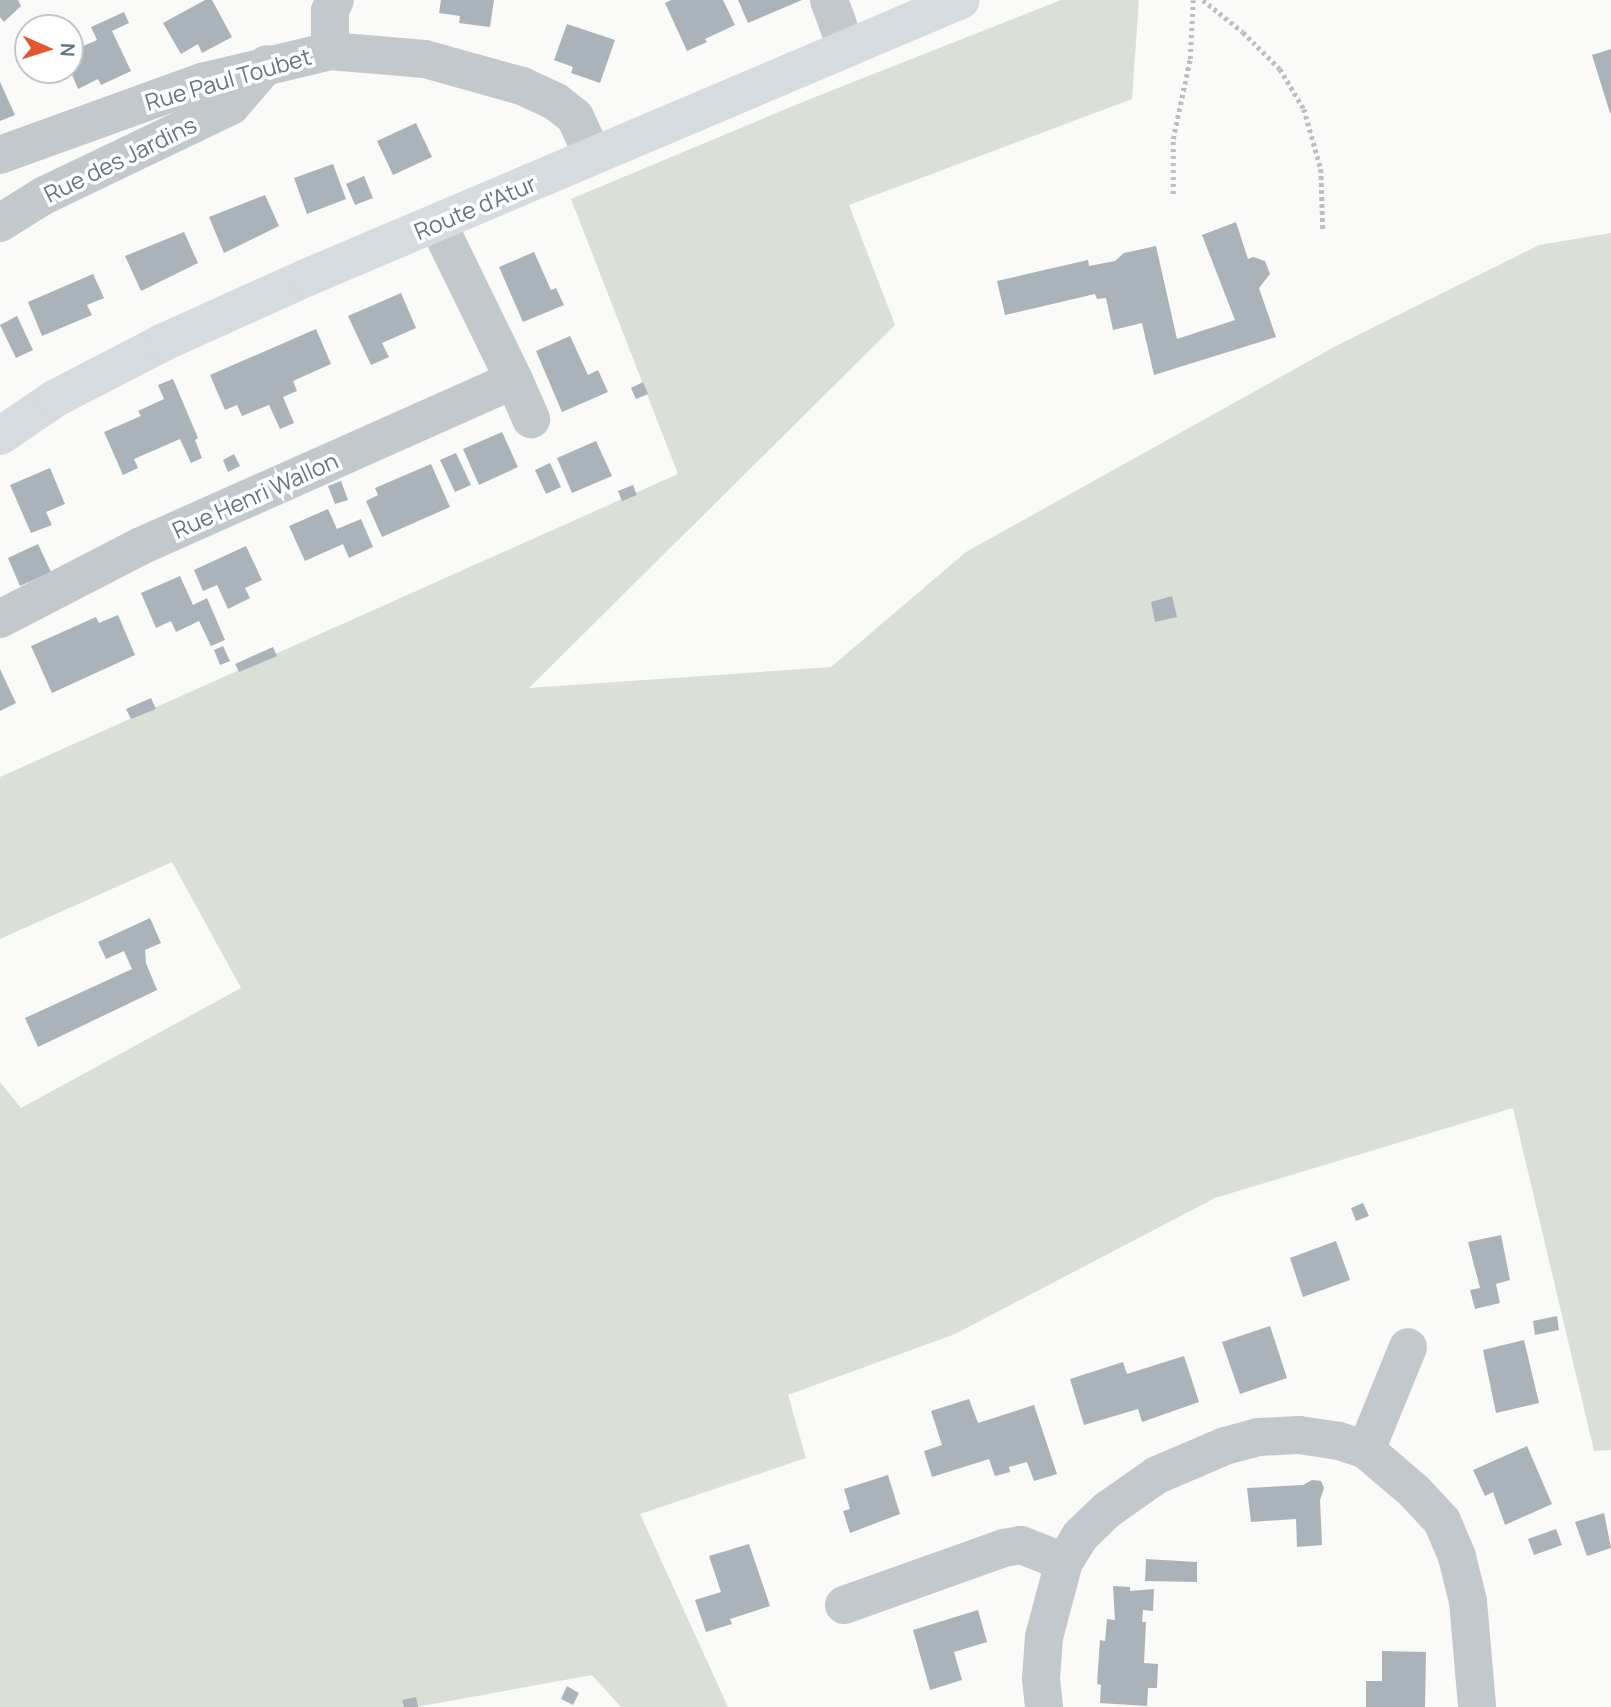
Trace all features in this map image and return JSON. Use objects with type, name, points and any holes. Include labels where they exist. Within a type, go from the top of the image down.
[{"type":"main road","name":"Route d'Atur","points":[[0,436],[56,398],[164,342],[846,47],[961,0]]},
{"type":"street","points":[[330,51],[330,12],[335,0]]},
{"type":"street","points":[[829,0],[846,47]]},
{"type":"street","name":"Rue Paul Toubet","points":[[0,155],[202,82],[267,64],[330,51],[425,59],[522,86],[556,102],[575,117],[593,156]]},
{"type":"street","name":"Rue des Jardins","points":[[0,223],[43,196],[231,106],[267,64]]},
{"type":"street","points":[[438,224],[531,419]]},
{"type":"street","name":"Rue Henri Wallon","points":[[0,619],[142,546],[514,380]]},
{"type":"street","points":[[1366,1450],[1408,1347]]},
{"type":"street","points":[[1044,1707],[1041,1679],[1044,1637],[1064,1562],[1080,1536],[1107,1510],[1157,1475],[1225,1446],[1258,1437],[1299,1435],[1339,1441],[1366,1450],[1414,1491],[1442,1521],[1457,1557],[1468,1601],[1477,1707]]},
{"type":"street","points":[[844,1605],[1004,1548],[1021,1545],[1064,1562]]},
{"type":"path","points":[[1173,194],[1173,139],[1190,59],[1193,0]]},
{"type":"path","points":[[1203,0],[1242,32],[1280,69],[1304,109],[1321,169],[1323,230]]},
{"type":"shaded area","points":[[1061,0],[1139,0],[1132,99],[849,205],[895,325],[529,688],[831,667],[966,552],[1336,346],[1539,245],[1611,233],[1611,1450],[1594,1451],[1513,1108],[1215,1198],[955,1334],[788,1395],[806,1458],[640,1514],[728,1707],[621,1707],[592,1675],[416,1707],[0,1707],[0,1082],[21,1108],[241,988],[172,862],[0,939],[0,777],[678,474],[571,199],[805,101]]},
{"type":"building","points":[[0,0],[18,0],[21,6],[4,22],[0,17]]},
{"type":"building","points":[[205,0],[212,0],[232,37],[202,53],[198,44],[181,54],[163,23]]},
{"type":"building","points":[[441,0],[494,0],[490,27],[459,23],[460,16],[439,13]]},
{"type":"building","points":[[671,0],[723,0],[735,25],[687,51],[665,3]]},
{"type":"building","points":[[738,0],[802,0],[748,23]]},
{"type":"building","points":[[124,12],[129,23],[112,31],[131,71],[101,85],[98,79],[78,89],[76,84],[84,84],[84,46],[97,40],[91,27]]},
{"type":"building","points":[[567,24],[615,40],[600,83],[571,73],[573,67],[554,60]]},
{"type":"building","points":[[1611,49],[1611,113],[1610,113],[1592,55]]},
{"type":"building","points":[[0,82],[15,115],[0,121]]},
{"type":"building","points":[[416,123],[432,157],[393,175],[377,141]]},
{"type":"building","points":[[333,164],[346,199],[307,214],[294,178]]},
{"type":"building","points":[[364,176],[373,198],[355,205],[346,184]]},
{"type":"building","points":[[265,195],[279,226],[224,253],[209,217]]},
{"type":"building","points":[[1236,222],[1248,259],[1253,257],[1265,261],[1270,274],[1259,288],[1276,337],[1154,375],[1142,323],[1113,330],[1106,298],[1097,299],[1095,294],[1005,315],[997,281],[1088,260],[1089,266],[1115,261],[1124,253],[1156,246],[1177,339],[1235,320],[1202,235]]},
{"type":"building","points":[[184,232],[198,263],[141,291],[125,256]]},
{"type":"building","points":[[534,252],[551,290],[556,288],[564,305],[523,322],[499,267]]},
{"type":"building","points":[[93,274],[104,298],[87,305],[92,315],[42,336],[28,302]]},
{"type":"building","points":[[401,293],[416,328],[382,343],[389,357],[371,365],[348,316]]},
{"type":"building","points":[[17,316],[33,350],[16,358],[0,325]]},
{"type":"building","points":[[316,329],[331,364],[293,381],[297,391],[283,397],[294,423],[280,429],[269,405],[242,416],[237,405],[225,410],[210,375]]},
{"type":"building","points":[[570,336],[588,375],[598,370],[608,392],[562,412],[536,351]]},
{"type":"building","points":[[173,379],[198,438],[195,440],[202,458],[191,463],[180,439],[134,459],[138,468],[123,475],[104,432],[141,416],[138,411],[164,399],[158,385]]},
{"type":"building","points":[[643,382],[648,394],[636,399],[631,388]]},
{"type":"building","points":[[502,432],[518,467],[479,485],[463,449]]},
{"type":"building","points":[[596,441],[612,476],[572,493],[557,458]]},
{"type":"building","points":[[456,453],[471,485],[455,492],[440,460]]},
{"type":"building","points":[[234,454],[240,466],[228,472],[223,460]]},
{"type":"building","points":[[550,463],[561,487],[546,494],[535,470]]},
{"type":"building","points":[[431,464],[450,507],[382,537],[366,501],[378,495],[375,488]]},
{"type":"building","points":[[50,468],[65,504],[46,512],[52,525],[31,533],[10,485]]},
{"type":"building","points":[[341,481],[348,500],[335,504],[328,486]]},
{"type":"building","points":[[633,485],[637,495],[622,501],[618,491]]},
{"type":"building","points":[[328,509],[337,529],[361,519],[373,547],[349,558],[343,544],[305,561],[289,526]]},
{"type":"building","points":[[38,544],[51,572],[20,586],[8,558]]},
{"type":"building","points":[[246,546],[262,580],[245,588],[250,598],[228,609],[217,585],[203,591],[194,570]]},
{"type":"building","points":[[180,576],[193,605],[207,598],[225,640],[211,646],[199,621],[176,632],[171,621],[156,628],[141,593]]},
{"type":"building","points":[[1172,596],[1177,617],[1155,622],[1151,602]]},
{"type":"building","points":[[118,615],[135,655],[52,693],[31,646],[96,617],[99,623]]},
{"type":"building","points":[[223,646],[230,661],[220,665],[214,650]]},
{"type":"building","points":[[273,647],[277,656],[239,672],[235,664]]},
{"type":"building","points":[[0,669],[16,703],[0,711]]},
{"type":"building","points":[[151,698],[156,709],[131,719],[126,709]]},
{"type":"building","points":[[150,918],[161,943],[145,950],[146,963],[157,990],[38,1047],[25,1018],[132,969],[124,951],[106,959],[98,942]]},
{"type":"building","points":[[1363,1203],[1369,1216],[1356,1221],[1351,1208]]},
{"type":"building","points":[[1501,1235],[1510,1280],[1496,1284],[1500,1303],[1475,1309],[1470,1290],[1480,1288],[1468,1242]]},
{"type":"building","points":[[1336,1241],[1350,1280],[1303,1297],[1290,1258]]},
{"type":"building","points":[[1557,1316],[1559,1330],[1535,1335],[1533,1321]]},
{"type":"building","points":[[1270,1326],[1287,1378],[1240,1394],[1222,1342]]},
{"type":"building","points":[[1524,1340],[1539,1403],[1496,1413],[1483,1350]]},
{"type":"building","points":[[1184,1356],[1199,1402],[1142,1422],[1138,1409],[1084,1425],[1070,1379],[1123,1362],[1127,1374]]},
{"type":"building","points":[[969,1399],[978,1423],[1034,1405],[1057,1474],[1034,1481],[1027,1462],[1009,1467],[1010,1472],[995,1476],[989,1459],[932,1477],[924,1451],[942,1445],[931,1411]]},
{"type":"building","points":[[1527,1446],[1552,1504],[1505,1525],[1493,1492],[1485,1496],[1473,1470]]},
{"type":"building","points":[[888,1475],[900,1514],[850,1533],[843,1511],[850,1509],[844,1489]]},
{"type":"building","points":[[1312,1480],[1321,1481],[1324,1488],[1320,1500],[1322,1545],[1297,1547],[1296,1519],[1251,1522],[1247,1488],[1303,1485]]},
{"type":"building","points":[[1604,1513],[1611,1548],[1587,1556],[1575,1522]]},
{"type":"building","points":[[1556,1529],[1562,1545],[1534,1555],[1528,1539]]},
{"type":"building","points":[[749,1544],[770,1606],[730,1619],[732,1624],[706,1632],[695,1600],[721,1592],[709,1556]]},
{"type":"building","points":[[1146,1559],[1197,1562],[1197,1582],[1145,1581]]},
{"type":"building","points":[[1113,1586],[1130,1587],[1130,1591],[1154,1589],[1153,1611],[1143,1610],[1142,1622],[1146,1622],[1144,1663],[1158,1664],[1157,1688],[1148,1688],[1147,1706],[1100,1703],[1101,1685],[1097,1684],[1100,1640],[1105,1641],[1107,1619],[1115,1620]]},
{"type":"building","points":[[978,1610],[987,1642],[954,1652],[962,1680],[930,1690],[913,1630]]},
{"type":"building","points":[[1382,1651],[1426,1652],[1425,1707],[1366,1707],[1366,1681],[1382,1681]]},
{"type":"building","points":[[567,1686],[579,1693],[573,1705],[561,1699]]},
{"type":"building","points":[[416,1697],[418,1707],[404,1707],[402,1700]]}]
